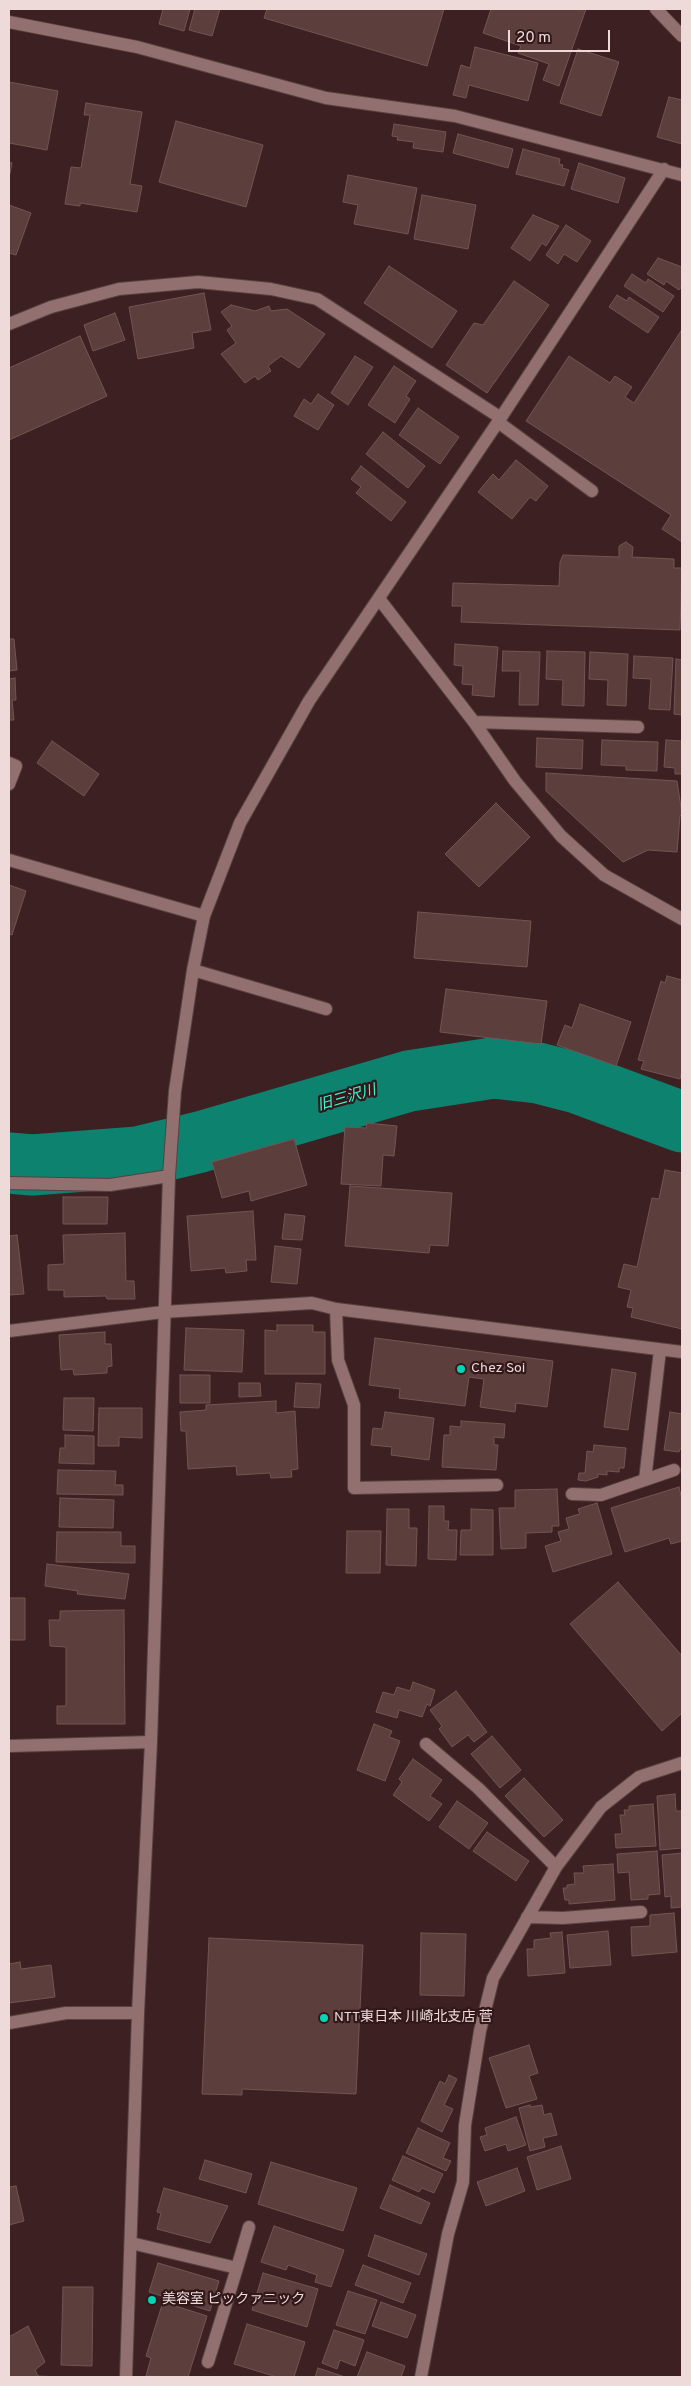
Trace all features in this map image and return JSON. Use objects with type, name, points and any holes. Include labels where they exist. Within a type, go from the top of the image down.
[{"type":"street","points":[[656,9],[682,36]]},
{"type":"street","points":[[9,22],[137,47],[326,98],[455,116],[682,175]]},
{"type":"street","points":[[126,2377],[138,2013],[151,1742],[163,1312],[169,1176],[175,1091],[193,970],[204,916],[240,823],[309,701],[380,600],[664,169]]},
{"type":"street","points":[[9,324],[51,307],[119,289],[198,282],[271,290],[317,299],[500,420],[592,491]]},
{"type":"street","points":[[380,600],[474,722],[515,780],[561,836],[604,875],[682,919]]},
{"type":"street","points":[[474,722],[638,726]]},
{"type":"street","points":[[9,763],[16,766],[9,784]]},
{"type":"street","points":[[9,860],[204,916]]},
{"type":"street","points":[[193,970],[326,1009]]},
{"type":"street","points":[[9,1184],[110,1185],[169,1176]]},
{"type":"street","points":[[9,1331],[163,1312],[312,1303],[336,1308],[682,1352]]},
{"type":"street","points":[[336,1308],[338,1360],[354,1405],[354,1488],[497,1485]]},
{"type":"street","points":[[645,1480],[660,1350]]},
{"type":"street","points":[[572,1494],[601,1495],[674,1470]]},
{"type":"street","points":[[9,1746],[151,1742]]},
{"type":"street","points":[[426,1744],[478,1788],[556,1867]]},
{"type":"street","points":[[421,2377],[448,2234],[463,2182],[465,2125],[480,2031],[493,1978],[556,1867],[601,1807],[639,1777],[682,1763]]},
{"type":"street","points":[[527,1917],[563,1918],[641,1912]]},
{"type":"street","points":[[9,2023],[66,2013],[138,2013]]},
{"type":"street","points":[[208,2362],[249,2227]]},
{"type":"street","points":[[131,2242],[237,2268]]},
{"type":"building","points":[[163,9],[190,9],[184,31],[159,24]]},
{"type":"building","points":[[195,9],[220,9],[212,36],[189,30]]},
{"type":"building","points":[[267,9],[444,9],[427,66],[264,18]]},
{"type":"building","points":[[491,9],[586,9],[559,86],[543,80],[549,64],[518,53],[521,46],[483,33]]},
{"type":"building","points":[[475,47],[538,63],[528,101],[469,85],[466,98],[453,95],[461,65],[470,68]]},
{"type":"building","points":[[578,49],[619,62],[601,116],[560,103]]},
{"type":"building","points":[[9,82],[58,91],[47,150],[9,143]]},
{"type":"building","points":[[669,97],[682,100],[682,144],[657,137]]},
{"type":"building","points":[[86,103],[142,112],[130,184],[142,186],[137,212],[80,203],[80,206],[65,204],[71,167],[81,168],[90,115],[84,115]]},
{"type":"building","points":[[176,121],[263,145],[246,207],[159,182]]},
{"type":"building","points":[[394,124],[446,132],[443,152],[413,148],[414,142],[397,140],[398,137],[392,136]]},
{"type":"building","points":[[458,134],[513,149],[508,168],[453,153]]},
{"type":"building","points":[[523,149],[560,159],[559,164],[563,165],[562,168],[569,170],[564,186],[516,174]]},
{"type":"building","points":[[9,162],[12,163],[9,178]]},
{"type":"building","points":[[579,163],[625,178],[618,203],[571,189]]},
{"type":"building","points":[[348,175],[417,188],[408,234],[354,224],[358,205],[343,202]]},
{"type":"building","points":[[422,195],[476,205],[468,249],[414,239]]},
{"type":"building","points":[[9,205],[31,213],[16,255],[9,253]]},
{"type":"building","points":[[533,215],[559,226],[546,246],[542,243],[530,261],[511,248]]},
{"type":"building","points":[[566,225],[591,241],[577,262],[564,254],[558,264],[546,255]]},
{"type":"building","points":[[658,258],[682,267],[682,286],[679,290],[666,281],[664,285],[647,274]]},
{"type":"building","points":[[389,266],[457,311],[432,348],[364,303]]},
{"type":"building","points":[[632,274],[646,283],[648,279],[674,296],[663,312],[624,286]]},
{"type":"building","points":[[514,281],[549,305],[487,393],[446,365],[474,323],[483,325]]},
{"type":"building","points":[[204,293],[211,330],[192,333],[194,348],[138,359],[129,307]]},
{"type":"building","points":[[617,295],[627,301],[629,297],[659,317],[648,333],[609,307]]},
{"type":"building","points":[[231,305],[255,311],[269,306],[271,311],[287,309],[325,334],[299,368],[281,356],[268,366],[271,371],[258,380],[255,376],[245,383],[221,354],[236,343],[227,330],[232,326],[221,312]]},
{"type":"building","points":[[115,313],[125,340],[93,351],[84,325]]},
{"type":"building","points":[[681,331],[682,542],[662,529],[671,515],[526,421],[569,356],[610,383],[615,376],[632,387],[625,397],[634,403]]},
{"type":"building","points":[[80,336],[107,396],[9,440],[9,368]]},
{"type":"building","points":[[355,356],[373,367],[348,405],[331,393]]},
{"type":"building","points":[[394,366],[416,381],[406,396],[410,399],[395,423],[368,405]]},
{"type":"building","points":[[318,394],[334,405],[318,430],[294,416],[304,399],[311,404]]},
{"type":"building","points":[[418,408],[459,437],[440,464],[399,435]]},
{"type":"building","points":[[383,432],[425,466],[408,488],[366,454]]},
{"type":"building","points":[[516,460],[548,486],[536,501],[530,497],[512,519],[478,492],[493,474],[499,480]]},
{"type":"building","points":[[361,466],[406,502],[391,521],[356,493],[361,487],[351,479]]},
{"type":"building","points":[[626,542],[633,547],[632,557],[674,559],[674,568],[682,568],[680,630],[461,622],[462,606],[452,606],[453,583],[559,586],[560,562],[563,555],[619,557],[619,546]]},
{"type":"building","points":[[9,639],[14,639],[17,670],[9,671]]},
{"type":"building","points":[[455,644],[498,647],[494,697],[472,695],[473,685],[462,684],[463,666],[454,665]]},
{"type":"building","points":[[503,651],[540,652],[538,705],[519,705],[520,671],[502,671]]},
{"type":"building","points":[[547,651],[585,652],[584,706],[562,705],[563,680],[546,679]]},
{"type":"building","points":[[590,652],[628,654],[626,706],[607,705],[608,680],[589,679]]},
{"type":"building","points":[[634,656],[673,658],[670,710],[649,709],[651,679],[633,678]]},
{"type":"building","points":[[676,659],[682,660],[682,715],[674,714]]},
{"type":"building","points":[[15,678],[16,700],[12,700],[14,720],[9,720],[9,679]]},
{"type":"building","points":[[537,738],[583,740],[582,769],[536,767]]},
{"type":"building","points":[[602,740],[658,742],[657,771],[626,770],[626,766],[601,765]]},
{"type":"building","points":[[666,740],[682,741],[682,774],[675,774],[675,768],[664,767]]},
{"type":"building","points":[[52,741],[99,774],[84,796],[37,763]]},
{"type":"building","points":[[546,773],[677,781],[682,814],[680,816],[677,852],[648,850],[623,862],[546,791]]},
{"type":"building","points":[[496,803],[530,837],[479,887],[445,854]]},
{"type":"building","points":[[9,885],[26,891],[12,935],[9,934]]},
{"type":"building","points":[[418,912],[531,921],[527,967],[414,958]]},
{"type":"building","points":[[667,976],[682,980],[682,1070],[680,1079],[641,1069],[644,1061],[638,1060],[661,981],[665,983]]},
{"type":"building","points":[[446,989],[547,1001],[541,1044],[440,1032]]},
{"type":"building","points":[[580,1004],[631,1022],[616,1066],[557,1045],[565,1025],[572,1028]]},
{"type":"building","points":[[367,1123],[397,1126],[394,1156],[383,1155],[381,1186],[341,1184],[345,1127],[366,1128]]},
{"type":"building","points":[[294,1139],[307,1185],[251,1201],[249,1191],[222,1198],[212,1162]]},
{"type":"building","points":[[665,1170],[682,1173],[682,1329],[631,1317],[633,1308],[627,1307],[631,1290],[618,1287],[624,1264],[637,1267],[652,1198],[659,1199]]},
{"type":"building","points":[[350,1186],[452,1193],[448,1246],[430,1245],[429,1253],[345,1246]]},
{"type":"building","points":[[63,1197],[108,1197],[107,1224],[63,1224]]},
{"type":"building","points":[[253,1211],[256,1260],[246,1260],[247,1271],[226,1273],[225,1268],[191,1271],[187,1216]]},
{"type":"building","points":[[285,1214],[305,1216],[302,1240],[282,1239]]},
{"type":"building","points":[[125,1233],[126,1281],[134,1281],[135,1299],[107,1299],[106,1296],[64,1297],[64,1290],[48,1290],[48,1265],[64,1264],[63,1235]]},
{"type":"building","points":[[17,1235],[24,1294],[9,1295],[9,1236]]},
{"type":"building","points":[[275,1246],[301,1249],[297,1284],[271,1282]]},
{"type":"building","points":[[277,1325],[313,1325],[313,1332],[325,1332],[325,1374],[265,1374],[265,1330],[277,1331]]},
{"type":"building","points":[[186,1328],[244,1330],[242,1372],[184,1370]]},
{"type":"building","points":[[105,1332],[105,1344],[111,1344],[112,1366],[107,1367],[107,1373],[74,1375],[73,1369],[61,1370],[59,1335]]},
{"type":"building","name":"Chez Soi","points":[[375,1338],[553,1361],[547,1407],[516,1403],[515,1412],[480,1407],[484,1379],[469,1377],[465,1406],[399,1398],[400,1389],[369,1385]]},
{"type":"building","points":[[612,1369],[636,1373],[628,1430],[604,1427]]},
{"type":"building","points":[[180,1375],[210,1375],[210,1403],[180,1403]]},
{"type":"building","points":[[239,1383],[260,1383],[261,1396],[239,1397]]},
{"type":"building","points":[[296,1383],[321,1384],[319,1408],[294,1407]]},
{"type":"building","points":[[64,1398],[94,1398],[93,1431],[63,1430]]},
{"type":"building","points":[[276,1401],[276,1413],[295,1411],[298,1469],[291,1470],[292,1477],[271,1478],[270,1473],[237,1475],[236,1466],[188,1469],[186,1431],[181,1431],[180,1412],[206,1410],[206,1405]]},
{"type":"building","points":[[99,1408],[142,1408],[142,1438],[119,1437],[119,1446],[98,1446]]},
{"type":"building","points":[[385,1412],[434,1418],[429,1460],[391,1455],[392,1447],[371,1445],[373,1428],[382,1429]]},
{"type":"building","points":[[670,1412],[682,1414],[682,1449],[679,1452],[664,1450]]},
{"type":"building","points":[[461,1421],[505,1424],[504,1438],[494,1437],[494,1445],[498,1445],[496,1470],[442,1467],[444,1435],[450,1435],[450,1426],[461,1427]]},
{"type":"building","points":[[65,1435],[94,1436],[94,1464],[59,1463],[60,1448],[65,1448]]},
{"type":"building","points":[[594,1445],[626,1448],[624,1468],[619,1468],[619,1472],[607,1471],[607,1475],[598,1474],[598,1477],[586,1481],[578,1480],[579,1473],[585,1473],[587,1451],[593,1452]]},
{"type":"building","points":[[58,1470],[116,1471],[115,1485],[123,1485],[123,1495],[57,1494]]},
{"type":"building","points":[[679,1487],[682,1500],[682,1541],[671,1544],[669,1538],[625,1552],[611,1508]]},
{"type":"building","points":[[557,1489],[559,1526],[552,1526],[552,1532],[526,1533],[526,1548],[501,1549],[499,1508],[515,1508],[515,1490]]},
{"type":"building","points":[[60,1498],[114,1500],[113,1528],[59,1527]]},
{"type":"building","points":[[597,1503],[612,1554],[553,1572],[545,1546],[561,1541],[558,1532],[569,1529],[566,1518],[580,1514],[578,1509]]},
{"type":"building","points":[[429,1506],[444,1506],[444,1521],[449,1521],[448,1530],[457,1530],[456,1560],[428,1559]]},
{"type":"building","points":[[387,1509],[409,1509],[409,1528],[417,1528],[416,1566],[386,1565]]},
{"type":"building","points":[[471,1509],[493,1510],[493,1555],[460,1555],[461,1530],[471,1530]]},
{"type":"building","points":[[347,1531],[381,1531],[380,1573],[346,1573]]},
{"type":"building","points":[[57,1532],[121,1532],[121,1546],[135,1546],[135,1563],[56,1562]]},
{"type":"building","points":[[47,1564],[129,1574],[125,1599],[77,1594],[78,1591],[45,1586]]},
{"type":"building","points":[[618,1582],[682,1656],[682,1713],[662,1731],[570,1624]]},
{"type":"building","points":[[9,1598],[25,1598],[25,1640],[9,1640]]},
{"type":"building","points":[[124,1610],[125,1724],[57,1724],[57,1706],[66,1706],[66,1647],[50,1646],[49,1620],[60,1620],[60,1611]]},
{"type":"building","points":[[413,1682],[435,1690],[430,1706],[427,1704],[422,1717],[399,1710],[397,1718],[376,1712],[383,1692],[394,1695],[397,1687],[410,1691]]},
{"type":"building","points":[[456,1691],[487,1732],[474,1742],[468,1735],[452,1747],[439,1729],[442,1726],[430,1710]]},
{"type":"building","points":[[374,1724],[392,1731],[389,1737],[400,1741],[385,1781],[357,1770]]},
{"type":"building","points":[[492,1736],[521,1770],[500,1788],[471,1754]]},
{"type":"building","points":[[413,1759],[442,1780],[430,1796],[442,1804],[429,1821],[393,1795],[402,1782],[399,1779]]},
{"type":"building","points":[[524,1778],[563,1820],[544,1837],[505,1796]]},
{"type":"building","points":[[675,1794],[676,1811],[682,1811],[682,1848],[660,1850],[657,1796]]},
{"type":"building","points":[[457,1801],[488,1823],[469,1849],[439,1827]]},
{"type":"building","points":[[653,1804],[656,1846],[616,1848],[615,1834],[622,1834],[620,1815],[625,1815],[624,1810],[629,1810],[629,1806]]},
{"type":"building","points":[[487,1832],[529,1861],[516,1881],[473,1851]]},
{"type":"building","points":[[657,1851],[660,1894],[648,1895],[648,1899],[631,1900],[629,1872],[618,1873],[617,1854]]},
{"type":"building","points":[[682,1853],[682,1907],[671,1908],[671,1896],[665,1897],[662,1855]]},
{"type":"building","points":[[613,1864],[615,1900],[569,1904],[569,1900],[565,1900],[563,1888],[567,1888],[567,1885],[575,1884],[574,1873],[584,1873],[583,1866]]},
{"type":"building","points":[[674,1913],[677,1952],[632,1956],[631,1927],[650,1926],[650,1915]]},
{"type":"building","points":[[608,1931],[611,1965],[570,1968],[567,1935]]},
{"type":"building","points":[[562,1932],[565,1973],[528,1976],[527,1949],[534,1949],[534,1940],[551,1938],[550,1933]]},
{"type":"building","points":[[421,1933],[466,1934],[464,1996],[420,1995]]},
{"type":"building","points":[[209,1938],[363,1945],[356,2094],[242,2089],[242,2095],[202,2094]]},
{"type":"building","points":[[20,1962],[21,1969],[51,1965],[55,1997],[9,2003],[9,1964]]},
{"type":"building","points":[[529,2045],[538,2073],[529,2076],[537,2099],[506,2108],[489,2058]]},
{"type":"building","points":[[449,2075],[457,2079],[444,2105],[453,2109],[442,2132],[421,2121],[440,2081],[445,2084]]},
{"type":"building","points":[[530,2105],[530,2107],[542,2105],[544,2115],[551,2113],[557,2135],[543,2138],[545,2147],[530,2151],[519,2108]]},
{"type":"building","points":[[516,2117],[526,2145],[508,2151],[506,2144],[485,2151],[480,2137],[487,2135],[485,2128]]},
{"type":"building","points":[[418,2128],[450,2143],[443,2158],[451,2161],[446,2171],[406,2153]]},
{"type":"building","points":[[561,2146],[571,2179],[537,2190],[527,2157]]},
{"type":"building","points":[[403,2156],[443,2174],[434,2193],[422,2188],[419,2192],[392,2180]]},
{"type":"building","points":[[205,2160],[252,2174],[246,2193],[199,2179]]},
{"type":"building","points":[[271,2162],[357,2188],[343,2231],[258,2204]]},
{"type":"building","points":[[517,2168],[525,2191],[486,2206],[477,2182]]},
{"type":"building","points":[[390,2185],[430,2203],[421,2224],[380,2208]]},
{"type":"building","points":[[16,2186],[24,2221],[9,2225],[9,2187]]},
{"type":"building","points":[[164,2188],[228,2206],[210,2243],[157,2229],[161,2213],[157,2212]]},
{"type":"building","points":[[274,2226],[344,2250],[331,2287],[315,2282],[317,2275],[288,2265],[286,2270],[261,2262]]},
{"type":"building","points":[[375,2235],[427,2254],[419,2275],[368,2256]]},
{"type":"building","points":[[158,2263],[219,2281],[210,2311],[149,2292]]},
{"type":"building","points":[[363,2265],[411,2283],[403,2303],[355,2285]]},
{"type":"building","points":[[263,2273],[318,2289],[307,2327],[252,2310]]},
{"type":"building","points":[[63,2287],[93,2287],[92,2366],[61,2365]]},
{"type":"building","points":[[348,2291],[377,2300],[365,2334],[336,2325]]},
{"type":"building","points":[[163,2302],[207,2316],[188,2377],[146,2376],[151,2358],[146,2356]]},
{"type":"building","points":[[381,2302],[416,2315],[407,2338],[372,2326]]},
{"type":"building","points":[[247,2324],[305,2342],[294,2377],[277,2377],[234,2364]]},
{"type":"building","points":[[28,2326],[45,2362],[35,2370],[38,2376],[60,2377],[9,2377],[9,2337]]},
{"type":"building","points":[[334,2330],[364,2340],[355,2366],[340,2360],[337,2369],[322,2363]]},
{"type":"building","points":[[367,2352],[405,2366],[401,2377],[357,2377]]},
{"type":"building","points":[[318,2368],[345,2377],[315,2377]]},
{"type":"waterway","name":"旧三沢川","points":[[9,1163],[32,1165],[138,1157],[200,1142],[409,1081],[493,1068],[538,1073],[577,1083],[682,1122]]},
{"type":"place","name":"Chez Soi","points":[[461,1369]]},
{"type":"place","name":"NTT東日本 川崎北支店 菅","points":[[324,2018]]},
{"type":"place","name":"美容室 ピックァニック","points":[[152,2300]]}]
